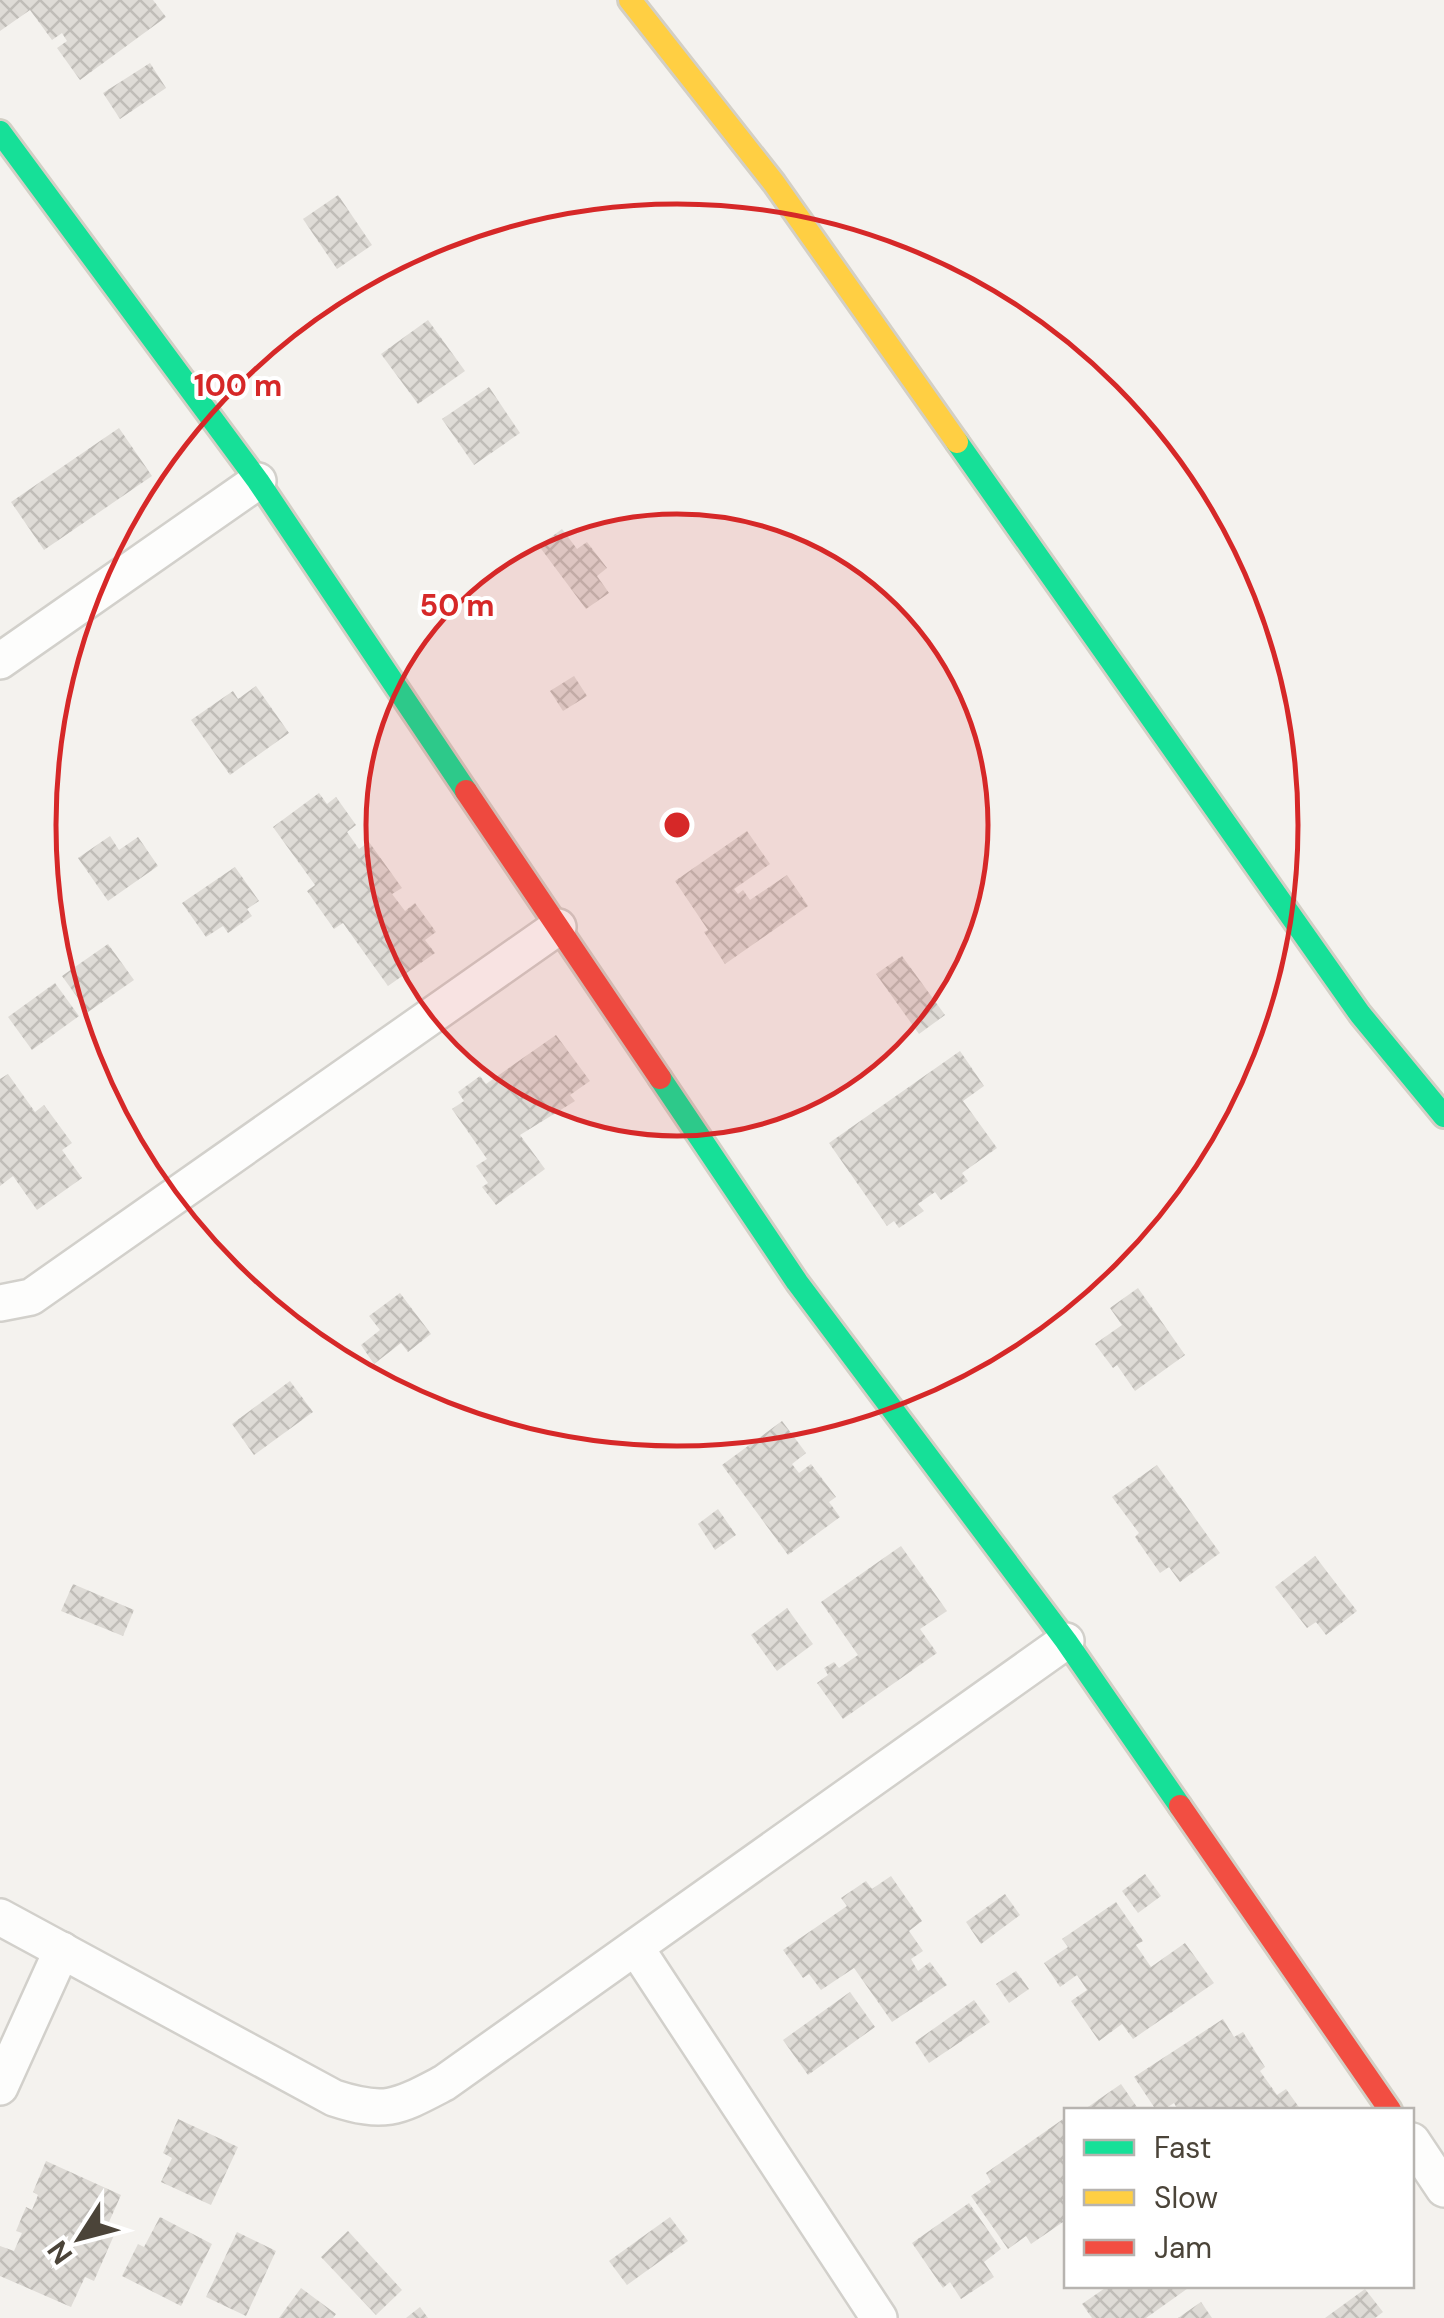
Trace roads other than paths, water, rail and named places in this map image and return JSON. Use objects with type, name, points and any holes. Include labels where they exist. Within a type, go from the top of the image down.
[{"type":"street","points":[[630,0],[774,183],[1360,1014],[1444,1116]]},
{"type":"street","points":[[0,132],[258,481],[797,1282],[1066,1641],[1389,2108]]},
{"type":"street","points":[[0,661],[258,481]]},
{"type":"street","points":[[0,1304],[31,1297],[558,928]]},
{"type":"street","points":[[0,1917],[334,2098],[368,2109],[403,2105],[444,2082],[636,1948],[1066,1641]]},
{"type":"street","points":[[636,1948],[879,2318]]},
{"type":"street","points":[[0,2087],[62,1950]]},
{"type":"street","points":[[1414,2145],[1444,2189]]}]
